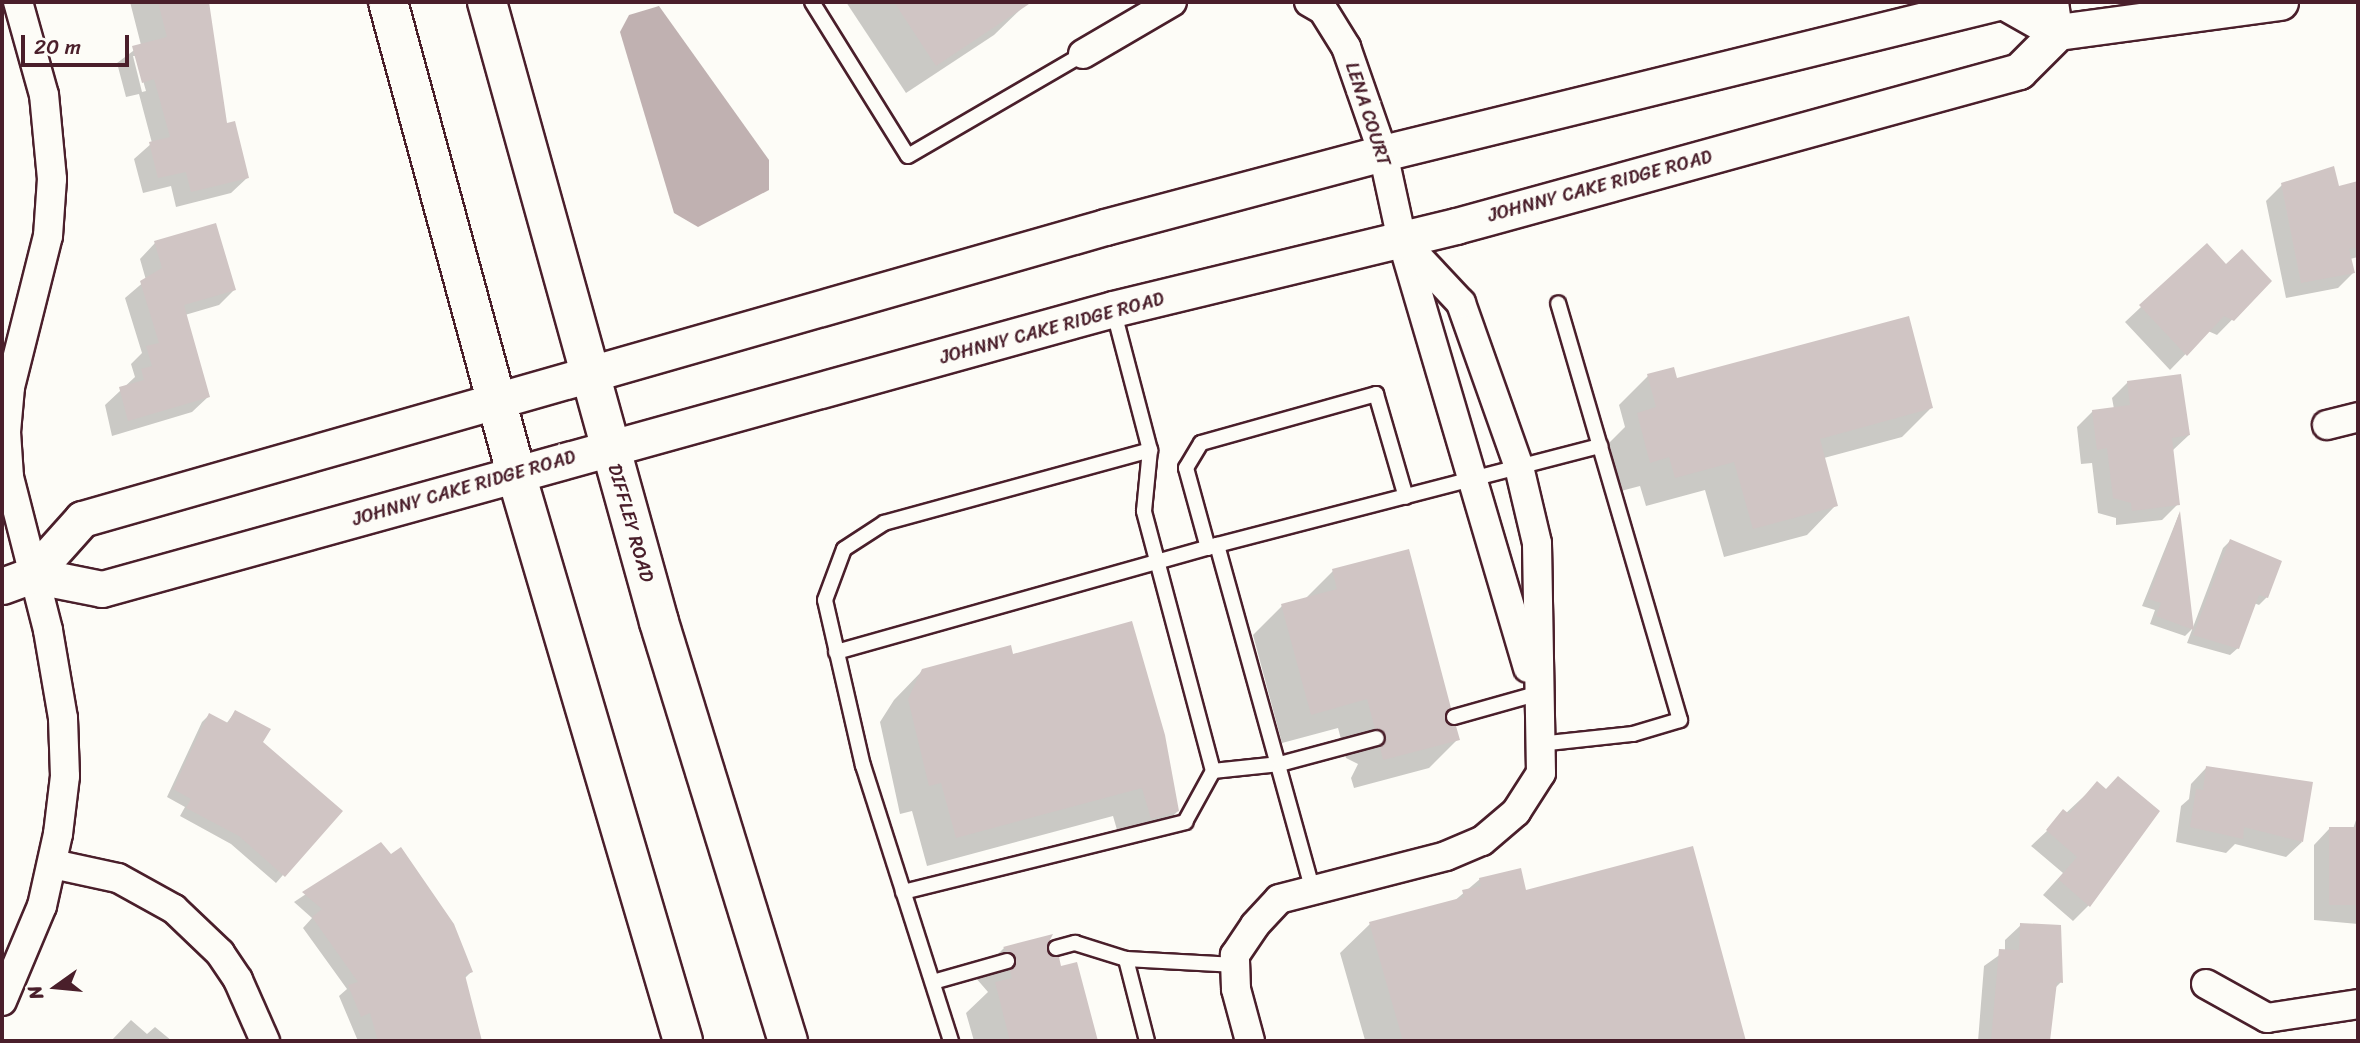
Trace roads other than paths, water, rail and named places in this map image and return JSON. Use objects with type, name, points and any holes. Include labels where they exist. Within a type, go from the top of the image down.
[{"type":"main road","points":[[388,2],[516,474],[683,1041]]},
{"type":"main road","name":"DIFFLEY ROAD","points":[[486,2],[610,448],[788,1041]]},
{"type":"street","points":[[2,1001],[28,947],[52,864],[65,747],[48,631],[17,581],[6,432],[10,387],[48,236],[52,179],[44,95],[18,2]]},
{"type":"street","points":[[1083,54],[1172,2]]},
{"type":"street","name":"LENA COURT","points":[[1309,2],[1323,10],[1346,47],[1383,153],[1402,240],[1536,694]]},
{"type":"street","points":[[17,581],[82,519],[590,373],[1383,153],[1998,2]]},
{"type":"street","points":[[2004,2],[2056,17],[2280,2]]},
{"type":"street","name":"JOHNNY CAKE RIDGE ROAD","points":[[17,581],[102,589],[1113,309],[1402,240],[2019,71],[2056,17]]},
{"type":"street","points":[[1250,1041],[1236,989],[1236,956],[1255,925],[1279,899],[1446,856],[1482,841],[1516,812],[1541,773],[1536,694],[1537,542],[1519,467],[1461,303],[1402,240]]},
{"type":"street","points":[[2327,425],[2358,417]]},
{"type":"street","points":[[52,864],[118,878],[174,909],[232,971],[254,1007],[265,1041]]},
{"type":"street","points":[[2206,984],[2267,1018],[2358,1004]]},
{"type":"lane","points":[[812,2],[908,156],[1083,54]]},
{"type":"lane","points":[[1539,744],[1633,734],[1680,720],[1558,303]]},
{"type":"lane","points":[[904,892],[1185,822],[1213,771],[1156,565],[1144,511],[1150,450],[1113,309]]},
{"type":"lane","points":[[1313,891],[1280,764],[1186,468],[1201,443],[1376,394],[1406,498]]},
{"type":"lane","points":[[836,652],[1213,547],[1600,446]]},
{"type":"lane","points":[[951,1041],[863,766],[825,600],[844,550],[884,523],[1150,450]]},
{"type":"lane","points":[[1454,717],[1536,694]]},
{"type":"lane","points":[[1213,771],[1280,764],[1377,738]]},
{"type":"lane","points":[[1056,948],[1075,943],[1126,959],[1236,965]]},
{"type":"lane","points":[[1126,959],[1147,1041]]},
{"type":"lane","points":[[933,982],[1007,961]]}]
